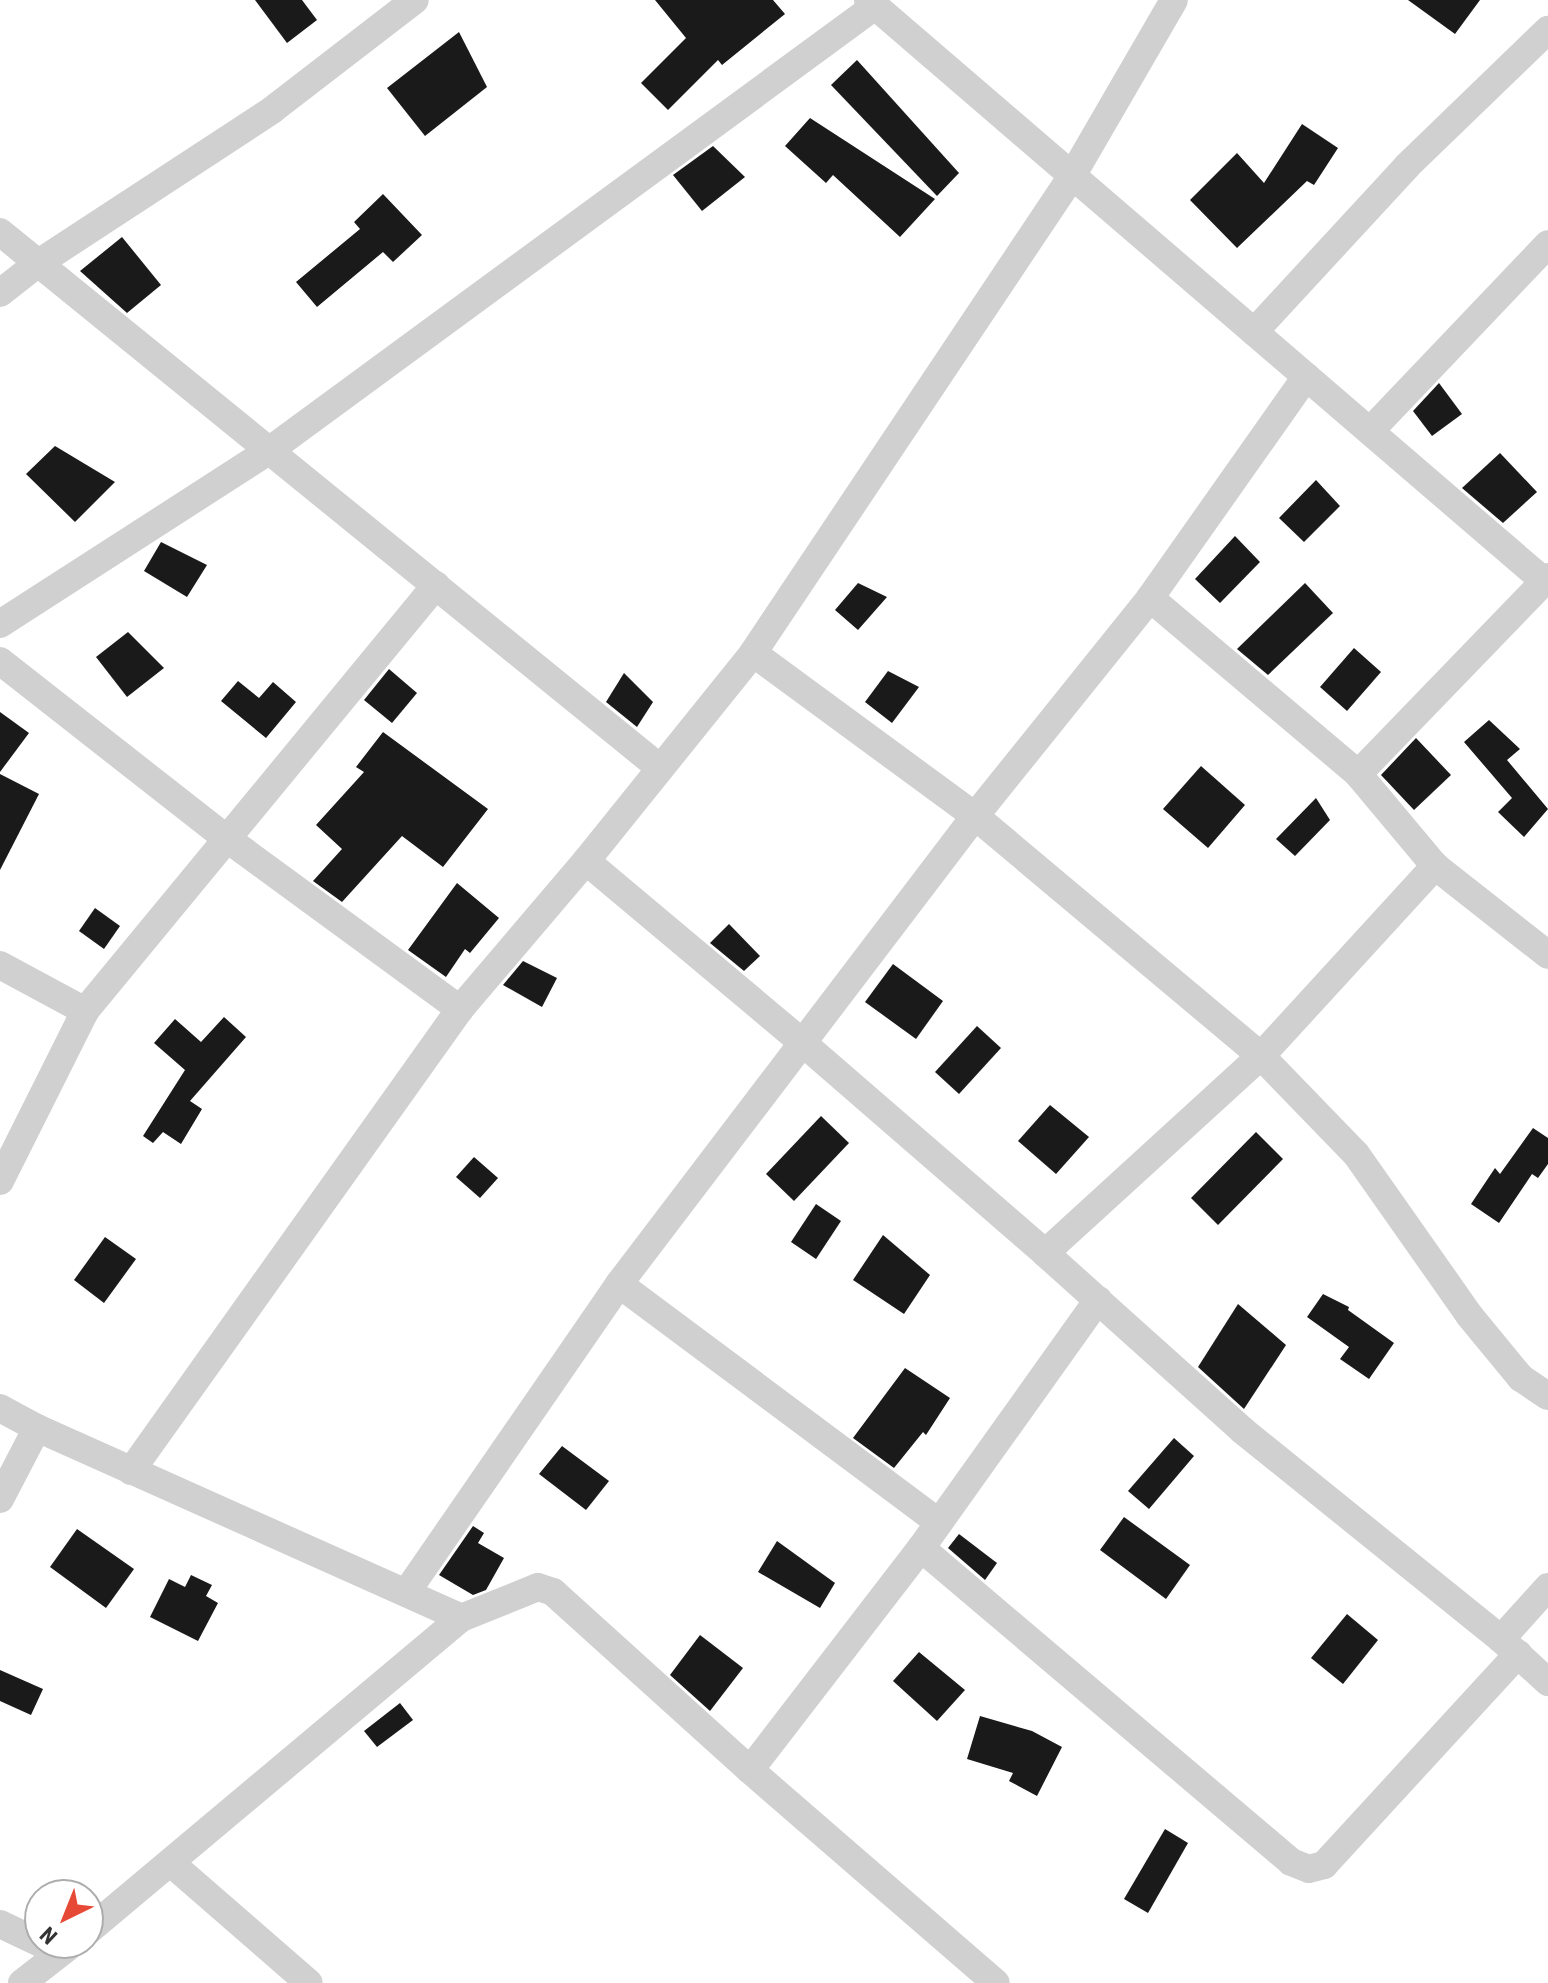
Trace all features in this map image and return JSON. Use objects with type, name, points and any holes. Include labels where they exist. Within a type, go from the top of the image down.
[{"type":"street","points":[[0,293],[37,264],[272,110],[415,0]]},
{"type":"street","points":[[131,1471],[460,1009],[586,861],[753,653],[1072,176],[1174,0]]},
{"type":"street","points":[[0,624],[270,450],[872,3],[1546,579],[1358,774]]},
{"type":"street","points":[[1254,332],[1407,166],[1548,30]]},
{"type":"street","points":[[0,232],[660,768]]},
{"type":"street","points":[[1370,431],[1548,244]]},
{"type":"street","points":[[406,1593],[619,1284],[975,816],[1150,598],[1306,377]]},
{"type":"street","points":[[0,1181],[85,1011],[436,585]]},
{"type":"street","points":[[1150,598],[1358,774],[1435,866],[1548,955]]},
{"type":"street","points":[[753,653],[975,816],[1261,1056],[1356,1154],[1469,1315],[1521,1378],[1548,1396]]},
{"type":"street","points":[[0,661],[226,838],[460,1009]]},
{"type":"street","points":[[586,861],[804,1044],[1045,1253],[1242,1430],[1548,1682]]},
{"type":"street","points":[[1045,1253],[1261,1056],[1435,866]]},
{"type":"street","points":[[0,965],[85,1011]]},
{"type":"street","points":[[619,1284],[938,1522]]},
{"type":"street","points":[[750,1770],[921,1548],[1098,1300]]},
{"type":"street","points":[[0,1408],[131,1471],[461,1618]]},
{"type":"street","points":[[0,1499],[37,1428]]},
{"type":"street","points":[[921,1548],[1291,1862],[1309,1869],[1324,1865],[1509,1647],[1548,1587]]},
{"type":"street","points":[[104,1918],[461,1618],[538,1587],[553,1592],[750,1770],[996,1983]]},
{"type":"street","points":[[172,1864],[309,1983]]},
{"type":"street","points":[[0,1924],[24,1933]]},
{"type":"street","points":[[22,1983],[42,1959]]},
{"type":"building","points":[[255,0],[302,0],[317,20],[287,43]]},
{"type":"building","points":[[655,0],[773,0],[785,14],[722,65],[718,60],[668,110],[641,83],[686,38]]},
{"type":"building","points":[[1408,0],[1480,0],[1455,34]]},
{"type":"building","points":[[459,32],[487,87],[425,136],[387,88]]},
{"type":"building","points":[[857,60],[959,173],[937,196],[831,85]]},
{"type":"building","points":[[810,118],[935,199],[900,237],[833,175],[826,183],[785,146]]},
{"type":"building","points":[[1302,124],[1338,148],[1314,185],[1307,181],[1237,248],[1190,200],[1237,153],[1264,183]]},
{"type":"building","points":[[713,146],[745,177],[702,211],[673,175]]},
{"type":"building","points":[[383,194],[422,235],[393,262],[383,252],[317,307],[296,282],[360,229],[354,222]]},
{"type":"building","points":[[122,237],[161,285],[127,313],[80,271]]},
{"type":"building","points":[[1439,383],[1462,414],[1432,436],[1413,411]]},
{"type":"building","points":[[55,446],[115,482],[75,522],[26,474]]},
{"type":"building","points":[[1500,453],[1537,492],[1503,523],[1462,488]]},
{"type":"building","points":[[1316,480],[1340,506],[1304,542],[1279,518]]},
{"type":"building","points":[[1235,536],[1260,562],[1220,603],[1195,579]]},
{"type":"building","points":[[161,542],[207,565],[187,597],[144,571]]},
{"type":"building","points":[[858,583],[887,597],[858,630],[835,610]]},
{"type":"building","points":[[1305,583],[1333,613],[1268,675],[1237,649]]},
{"type":"building","points":[[128,632],[164,668],[127,697],[96,657]]},
{"type":"building","points":[[1354,648],[1381,672],[1347,711],[1320,687]]},
{"type":"building","points":[[389,669],[417,693],[392,723],[364,700]]},
{"type":"building","points":[[888,671],[919,687],[892,723],[865,702]]},
{"type":"building","points":[[624,673],[653,702],[637,727],[606,702]]},
{"type":"building","points":[[238,681],[259,698],[273,682],[296,702],[266,738],[221,701]]},
{"type":"building","points":[[0,712],[29,733],[0,772]]},
{"type":"building","points":[[1489,720],[1520,749],[1507,760],[1548,809],[1524,837],[1498,812],[1512,798],[1464,742]]},
{"type":"building","points":[[383,732],[488,809],[443,867],[402,836],[342,902],[313,881],[342,849],[316,825],[364,772],[356,767]]},
{"type":"building","points":[[1416,738],[1451,775],[1414,810],[1381,775]]},
{"type":"building","points":[[1201,766],[1245,805],[1208,848],[1163,809]]},
{"type":"building","points":[[0,774],[39,794],[0,870]]},
{"type":"building","points":[[1316,798],[1330,820],[1295,856],[1276,839]]},
{"type":"building","points":[[457,883],[499,918],[470,953],[465,949],[446,977],[408,950]]},
{"type":"building","points":[[95,908],[120,926],[104,949],[79,931]]},
{"type":"building","points":[[729,924],[760,956],[744,971],[710,943]]},
{"type":"building","points":[[523,961],[557,978],[542,1007],[503,985]]},
{"type":"building","points":[[893,964],[943,1001],[916,1039],[865,1002]]},
{"type":"building","points":[[224,1017],[246,1037],[190,1101],[202,1109],[181,1144],[163,1132],[153,1143],[143,1136],[185,1070],[154,1043],[175,1019],[201,1042]]},
{"type":"building","points":[[977,1026],[1001,1048],[959,1094],[935,1072]]},
{"type":"building","points":[[1050,1105],[1089,1137],[1056,1174],[1018,1141]]},
{"type":"building","points":[[821,1116],[849,1143],[794,1201],[766,1174]]},
{"type":"building","points":[[1533,1128],[1548,1138],[1548,1164],[1538,1178],[1532,1174],[1499,1223],[1471,1204],[1495,1168],[1500,1174]]},
{"type":"building","points":[[1256,1132],[1283,1159],[1218,1225],[1191,1198]]},
{"type":"building","points":[[474,1157],[498,1178],[480,1198],[456,1177]]},
{"type":"building","points":[[816,1204],[841,1221],[816,1259],[791,1242]]},
{"type":"building","points":[[883,1235],[930,1275],[904,1314],[853,1280]]},
{"type":"building","points":[[105,1237],[136,1259],[104,1303],[74,1280]]},
{"type":"building","points":[[1323,1294],[1349,1307],[1348,1310],[1394,1343],[1369,1379],[1340,1359],[1349,1347],[1307,1317]]},
{"type":"building","points":[[1238,1304],[1286,1345],[1244,1409],[1198,1367]]},
{"type":"building","points":[[905,1368],[950,1398],[926,1435],[923,1432],[894,1468],[853,1438]]},
{"type":"building","points":[[1174,1438],[1194,1456],[1149,1509],[1128,1491]]},
{"type":"building","points":[[562,1446],[609,1481],[586,1510],[539,1474]]},
{"type":"building","points":[[1124,1517],[1190,1565],[1166,1599],[1100,1550]]},
{"type":"building","points":[[473,1526],[484,1533],[478,1543],[504,1558],[486,1590],[473,1595],[439,1575]]},
{"type":"building","points":[[77,1529],[134,1569],[106,1608],[50,1567]]},
{"type":"building","points":[[959,1534],[997,1563],[985,1580],[948,1548]]},
{"type":"building","points":[[777,1541],[835,1583],[820,1608],[758,1572]]},
{"type":"building","points":[[191,1575],[212,1585],[206,1596],[218,1603],[198,1641],[150,1617],[169,1579],[185,1587]]},
{"type":"building","points":[[1347,1614],[1378,1640],[1343,1684],[1311,1658]]},
{"type":"building","points":[[700,1635],[743,1668],[710,1711],[670,1675]]},
{"type":"building","points":[[919,1652],[965,1690],[937,1721],[893,1681]]},
{"type":"building","points":[[0,1670],[43,1689],[31,1715],[0,1701]]},
{"type":"building","points":[[400,1703],[413,1720],[377,1747],[364,1731]]},
{"type":"building","points":[[980,1716],[1032,1731],[1062,1747],[1037,1796],[1009,1781],[1013,1773],[967,1759]]},
{"type":"building","points":[[1165,1829],[1188,1843],[1148,1913],[1124,1899]]}]
